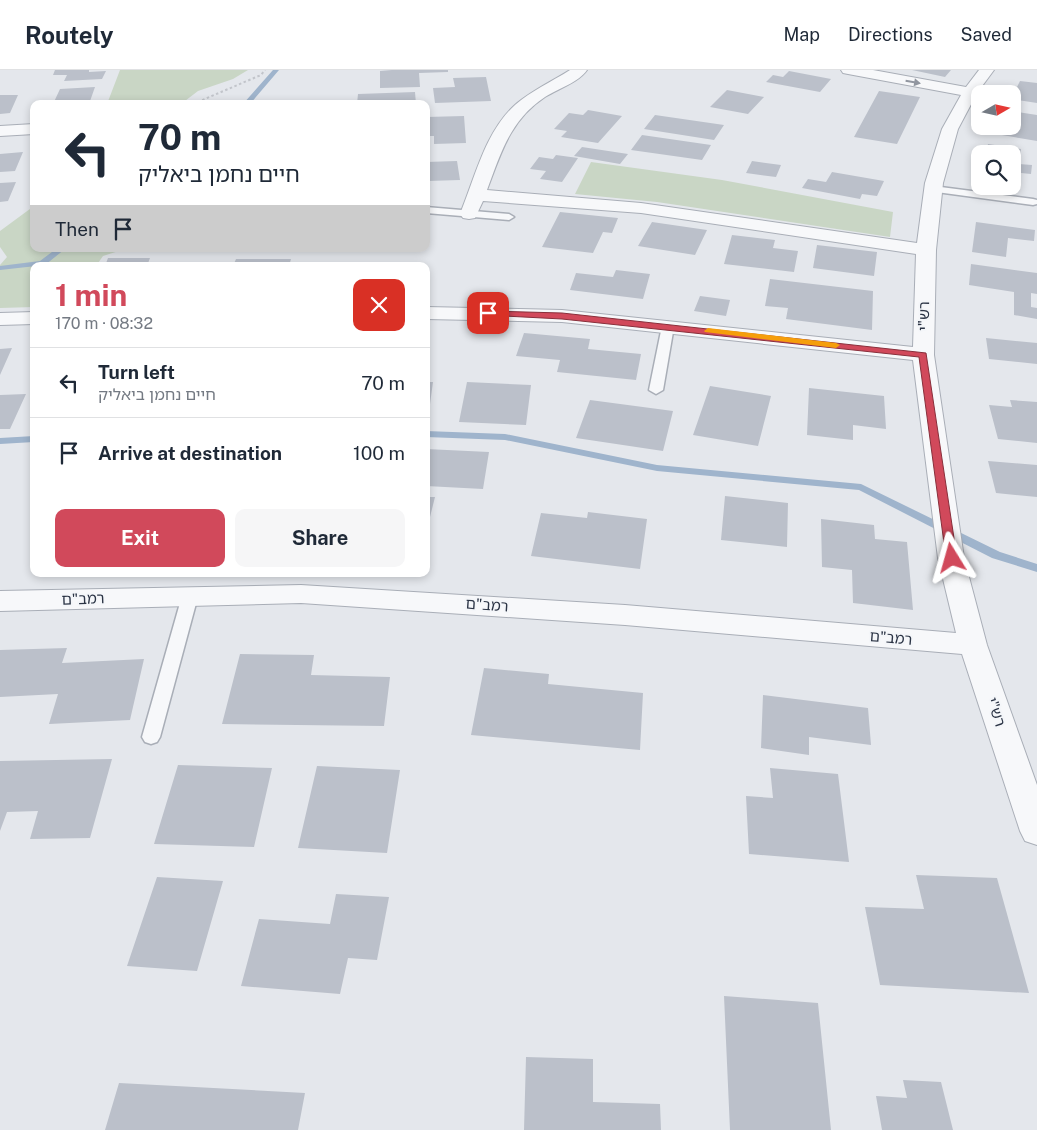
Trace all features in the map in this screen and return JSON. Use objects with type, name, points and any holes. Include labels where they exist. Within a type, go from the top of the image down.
[{"type":"street","points":[[470,214],[502,134],[517,112],[538,94],[580,70]]},
{"type":"street","points":[[848,70],[970,92]]},
{"type":"street","name":"רש\"י","points":[[988,70],[970,92],[950,129],[933,189],[926,250],[923,355],[952,558],[973,645],[1037,831]]},
{"type":"street","points":[[0,131],[30,129]]},
{"type":"street","points":[[477,196],[641,208],[926,250]]},
{"type":"street","points":[[430,313],[562,316],[923,355]]},
{"type":"street","points":[[0,319],[30,318]]},
{"type":"street","name":"רמב\"ם","points":[[0,601],[300,594],[452,602],[973,645]]},
{"type":"lane","points":[[933,189],[1033,202]]},
{"type":"lane","points":[[430,210],[509,218]]},
{"type":"lane","points":[[656,390],[668,326]]},
{"type":"lane","points":[[151,738],[190,596]]},
{"type":"path","points":[[202,100],[261,75],[265,70]]},
{"type":"green space","points":[[120,70],[248,70],[233,79],[198,91],[186,100],[109,100]]},
{"type":"green space","points":[[591,162],[722,180],[893,212],[890,237],[657,202],[575,194]]},
{"type":"green space","points":[[30,209],[30,252],[116,252],[103,256],[99,262],[30,262],[30,307],[0,308],[0,265],[7,257],[0,247],[0,231]]},
{"type":"building","points":[[55,70],[106,71],[102,79],[64,81],[67,75],[53,75]]},
{"type":"building","points":[[448,70],[448,72],[419,73],[420,87],[380,88],[380,71]]},
{"type":"building","points":[[912,70],[951,70],[945,77]]},
{"type":"building","points":[[789,71],[831,79],[820,92],[766,82],[773,75],[783,77]]},
{"type":"building","points":[[486,77],[491,101],[435,103],[433,88],[455,87],[453,78]]},
{"type":"building","points":[[1020,81],[1037,83],[1037,103],[1021,100],[1021,85],[1018,85]]},
{"type":"building","points":[[95,87],[90,100],[55,100],[60,89]]},
{"type":"building","points":[[727,90],[764,97],[748,114],[710,107]]},
{"type":"building","points":[[879,91],[920,97],[897,144],[854,137]]},
{"type":"building","points":[[415,92],[416,100],[357,100],[358,94]]},
{"type":"building","points":[[0,95],[18,95],[10,113],[0,114]]},
{"type":"building","points":[[588,110],[622,116],[598,143],[561,137],[567,131],[554,129],[569,113],[583,115]]},
{"type":"building","points":[[1021,112],[1037,115],[1037,141],[1002,135],[1021,135]]},
{"type":"building","points":[[655,115],[724,125],[714,140],[644,129]]},
{"type":"building","points":[[464,116],[466,143],[434,144],[434,136],[430,136],[430,117]]},
{"type":"building","points":[[642,135],[711,145],[702,160],[631,150]]},
{"type":"building","points":[[582,147],[628,154],[620,164],[574,156]]},
{"type":"building","points":[[23,152],[15,171],[0,172],[0,154]]},
{"type":"building","points":[[556,155],[578,158],[562,182],[540,179],[546,171],[530,169],[539,157],[553,159]]},
{"type":"building","points":[[457,161],[460,180],[430,181],[430,162]]},
{"type":"building","points":[[752,161],[781,165],[776,177],[746,173]]},
{"type":"building","points":[[1021,164],[1032,165],[1031,174],[1021,173]]},
{"type":"building","points":[[832,172],[884,181],[877,196],[862,194],[860,199],[802,188],[808,179],[826,182]]},
{"type":"building","points":[[16,182],[8,201],[0,202],[0,183]]},
{"type":"building","points":[[560,212],[618,218],[612,233],[603,232],[593,253],[542,247]]},
{"type":"building","points":[[652,222],[707,230],[695,255],[638,246]]},
{"type":"building","points":[[976,222],[1035,230],[1034,241],[1008,238],[1006,257],[972,252]]},
{"type":"building","points":[[732,235],[775,240],[773,248],[798,251],[794,272],[724,264]]},
{"type":"building","points":[[817,245],[877,252],[874,276],[813,268]]},
{"type":"building","points":[[108,258],[150,258],[148,262],[106,262]]},
{"type":"building","points":[[236,259],[291,259],[290,262],[235,262]]},
{"type":"building","points":[[971,264],[1037,273],[1037,294],[1031,293],[1031,307],[1037,308],[1037,319],[1014,315],[1014,292],[969,285]]},
{"type":"building","points":[[616,270],[650,274],[643,299],[570,290],[576,273],[613,277]]},
{"type":"building","points":[[770,279],[873,291],[872,330],[786,319],[788,308],[765,306]]},
{"type":"building","points":[[700,296],[730,300],[726,316],[694,311]]},
{"type":"building","points":[[524,333],[590,339],[588,349],[641,354],[636,380],[557,372],[560,360],[516,356]]},
{"type":"building","points":[[986,338],[1037,343],[1037,364],[989,359]]},
{"type":"building","points":[[12,348],[0,375],[0,349]]},
{"type":"building","points":[[430,382],[433,382],[430,404]]},
{"type":"building","points":[[467,382],[531,385],[526,425],[459,422]]},
{"type":"building","points":[[710,386],[771,396],[758,446],[693,435]]},
{"type":"building","points":[[809,388],[884,396],[886,429],[853,425],[853,440],[807,435]]},
{"type":"building","points":[[26,394],[10,429],[0,429],[0,395]]},
{"type":"building","points":[[590,400],[673,411],[663,451],[576,438]]},
{"type":"building","points":[[1010,400],[1037,402],[1037,443],[998,439],[989,405],[1012,407]]},
{"type":"building","points":[[430,449],[489,452],[483,489],[430,486]]},
{"type":"building","points":[[988,461],[1037,465],[1037,497],[996,493]]},
{"type":"building","points":[[725,496],[788,503],[787,547],[721,540]]},
{"type":"building","points":[[430,497],[435,497],[430,517]]},
{"type":"building","points":[[588,512],[647,519],[640,569],[531,556],[541,513],[587,518]]},
{"type":"building","points":[[821,519],[874,525],[875,539],[907,542],[913,610],[853,603],[852,570],[822,567]]},
{"type":"building","points":[[67,648],[62,663],[144,659],[130,720],[49,724],[58,694],[0,697],[0,650]]},
{"type":"building","points":[[240,654],[314,655],[311,675],[390,677],[384,726],[222,724]]},
{"type":"building","points":[[484,668],[549,674],[548,684],[643,693],[640,750],[471,735]]},
{"type":"building","points":[[763,695],[868,708],[871,745],[809,737],[809,755],[761,748]]},
{"type":"building","points":[[112,759],[90,838],[30,839],[38,811],[7,812],[0,831],[0,761]]},
{"type":"building","points":[[178,765],[272,768],[254,847],[154,844]]},
{"type":"building","points":[[317,766],[400,770],[387,853],[298,848]]},
{"type":"building","points":[[770,768],[838,774],[849,862],[749,854],[746,796],[773,798]]},
{"type":"building","points":[[916,875],[997,878],[1029,993],[880,985],[865,907],[924,909]]},
{"type":"building","points":[[157,877],[223,881],[197,971],[127,966]]},
{"type":"building","points":[[336,894],[389,897],[377,960],[348,958],[340,994],[241,986],[259,919],[330,924]]},
{"type":"building","points":[[724,996],[818,1003],[831,1130],[730,1130]]},
{"type":"building","points":[[526,1057],[593,1059],[593,1102],[660,1104],[661,1130],[524,1130]]},
{"type":"building","points":[[903,1080],[941,1082],[953,1130],[882,1130],[876,1096],[907,1098]]},
{"type":"building","points":[[119,1083],[305,1093],[298,1130],[105,1130]]},
{"type":"waterway","points":[[250,100],[276,70]]},
{"type":"waterway","points":[[43,262],[57,252]]},
{"type":"waterway","points":[[0,268],[30,264]]},
{"type":"waterway","points":[[430,434],[505,437],[657,468],[861,487],[996,555],[1037,568]]},
{"type":"waterway","points":[[0,441],[30,439]]},
{"type":"slow traffic","points":[[708,331],[836,345]]},
{"type":"route","points":[[488,313],[562,316],[923,355],[952,558]]}]
